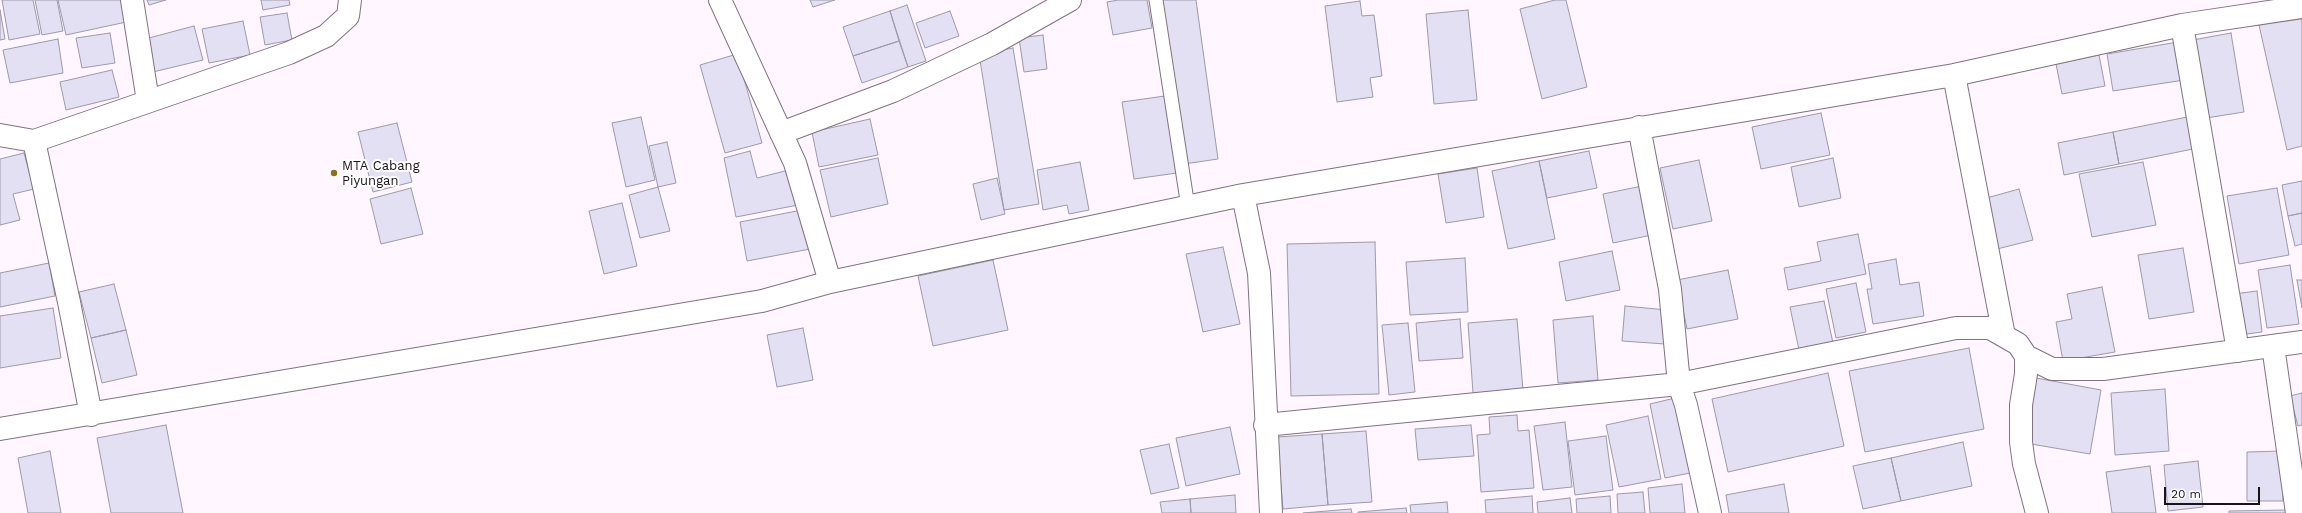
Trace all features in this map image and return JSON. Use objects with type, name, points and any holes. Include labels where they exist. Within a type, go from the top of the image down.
[{"type":"street","points":[[132,0],[148,101]]},
{"type":"street","points":[[0,135],[34,141],[289,54],[326,36],[348,16],[350,0]]},
{"type":"street","points":[[720,0],[795,163],[830,282]]},
{"type":"street","points":[[781,133],[893,91],[992,44],[1062,2]]},
{"type":"street","points":[[0,429],[762,302],[830,282],[1243,195],[1639,126],[1954,75],[2182,25],[2302,7]]},
{"type":"street","points":[[2182,25],[2238,351]]},
{"type":"street","points":[[1954,75],[2004,336]]},
{"type":"street","points":[[1639,126],[1670,289],[1679,384],[1686,405],[1710,513]]},
{"type":"street","points":[[34,141],[69,302],[91,415]]},
{"type":"street","points":[[1243,195],[1259,273],[1265,425],[1271,513]]},
{"type":"street","points":[[1265,425],[1679,384],[1956,328],[1990,328],[2018,344],[2026,356],[2052,370],[2103,369],[2302,342]]},
{"type":"street","points":[[2273,346],[2298,513]]},
{"type":"street","points":[[2026,356],[2026,374],[2021,405],[2021,442],[2024,464],[2037,513]]},
{"type":"lane","points":[[1156,0],[1188,207]]},
{"type":"building","points":[[2,0],[33,0],[40,34],[9,40]]},
{"type":"building","points":[[35,0],[57,0],[63,31],[42,35]]},
{"type":"building","points":[[58,0],[126,0],[131,21],[66,35]]},
{"type":"building","points":[[147,0],[166,0],[149,5]]},
{"type":"building","points":[[261,0],[289,0],[290,5],[263,10]]},
{"type":"building","points":[[810,0],[835,0],[813,7]]},
{"type":"building","points":[[1118,0],[1147,0],[1152,28],[1113,35],[1107,2]]},
{"type":"building","points":[[1161,0],[1196,0],[1218,159],[1184,164]]},
{"type":"building","points":[[1555,0],[1566,0],[1587,87],[1542,99],[1520,9]]},
{"type":"building","points":[[1360,1],[1362,16],[1374,15],[1382,76],[1370,78],[1373,97],[1337,102],[1325,6]]},
{"type":"building","points":[[907,5],[926,61],[908,67],[890,11]]},
{"type":"building","points":[[0,10],[5,39],[0,40]]},
{"type":"building","points":[[1468,10],[1477,100],[1434,104],[1426,14]]},
{"type":"building","points":[[890,11],[899,41],[853,56],[843,27]]},
{"type":"building","points":[[950,11],[959,36],[925,48],[916,23]]},
{"type":"building","points":[[287,13],[292,40],[265,45],[260,17]]},
{"type":"building","points":[[2302,16],[2302,146],[2287,150],[2259,25]]},
{"type":"building","points":[[243,21],[250,55],[209,63],[202,29]]},
{"type":"building","points":[[194,26],[203,60],[153,72],[145,39]]},
{"type":"building","points":[[110,33],[115,63],[82,68],[76,38]]},
{"type":"building","points":[[2231,33],[2244,112],[2200,119],[2187,41]]},
{"type":"building","points":[[1043,35],[1047,69],[1024,72],[1019,38]]},
{"type":"building","points":[[58,39],[63,73],[10,83],[3,50]]},
{"type":"building","points":[[899,41],[908,67],[862,83],[853,56]]},
{"type":"building","points":[[2178,42],[2184,80],[2113,91],[2107,54]]},
{"type":"building","points":[[1013,48],[1039,204],[1004,210],[979,54]]},
{"type":"building","points":[[737,54],[762,143],[725,153],[700,65]]},
{"type":"building","points":[[2099,55],[2105,86],[2062,94],[2056,64]]},
{"type":"building","points":[[112,70],[119,97],[66,110],[60,82]]},
{"type":"building","points":[[1165,96],[1177,173],[1134,179],[1122,102]]},
{"type":"building","points":[[1821,113],[1830,155],[1761,169],[1752,127]]},
{"type":"building","points":[[641,117],[655,180],[626,187],[612,123]]},
{"type":"building","points":[[2187,117],[2193,149],[2119,164],[2113,132]]},
{"type":"building","points":[[870,119],[878,155],[819,167],[812,132]]},
{"type":"building","points":[[397,123],[412,182],[373,192],[358,132]]},
{"type":"building","points":[[2113,132],[2119,164],[2064,175],[2058,143]]},
{"type":"building","points":[[667,142],[676,183],[658,187],[649,146]]},
{"type":"building","points":[[750,151],[757,178],[789,170],[798,205],[736,217],[724,158]]},
{"type":"building","points":[[1589,151],[1597,188],[1547,198],[1539,161]]},
{"type":"building","points":[[24,153],[34,189],[13,194],[20,220],[0,225],[0,159]]},
{"type":"building","points":[[878,158],[888,204],[831,217],[820,170]]},
{"type":"building","points":[[1833,158],[1841,198],[1799,207],[1791,167]]},
{"type":"building","points":[[1699,160],[1712,221],[1673,229],[1660,168]]},
{"type":"building","points":[[1539,161],[1555,239],[1508,249],[1492,171]]},
{"type":"building","points":[[1080,162],[1089,210],[1069,214],[1067,205],[1043,210],[1037,170]]},
{"type":"building","points":[[2143,162],[2156,225],[2092,237],[2079,174]]},
{"type":"building","points":[[1477,168],[1484,217],[1446,223],[1438,174]]},
{"type":"building","points":[[997,178],[1005,214],[981,220],[973,184]]},
{"type":"building","points":[[2302,181],[2302,213],[2288,216],[2282,185]]},
{"type":"building","points":[[1647,185],[1657,234],[1613,243],[1603,194]]},
{"type":"building","points":[[658,187],[670,231],[640,238],[629,195]]},
{"type":"building","points":[[411,188],[423,234],[381,244],[370,199]]},
{"type":"building","points":[[2277,188],[2289,255],[2239,264],[2227,196]]},
{"type":"building","points":[[2019,189],[2033,240],[1997,249],[1983,199]]},
{"type":"building","points":[[622,203],[637,266],[604,274],[589,211]]},
{"type":"building","points":[[802,210],[810,249],[747,261],[740,222]]},
{"type":"building","points":[[2302,213],[2302,244],[2295,246],[2288,216]]},
{"type":"building","points":[[1858,234],[1866,274],[1788,290],[1784,268],[1821,261],[1817,242]]},
{"type":"building","points":[[1375,242],[1379,394],[1291,396],[1287,244]]},
{"type":"building","points":[[1223,247],[1240,324],[1203,332],[1186,254]]},
{"type":"building","points":[[2183,248],[2194,312],[2149,319],[2138,255]]},
{"type":"building","points":[[1612,251],[1620,290],[1566,301],[1559,262]]},
{"type":"building","points":[[1465,258],[1468,312],[1410,315],[1406,262]]},
{"type":"building","points":[[1896,259],[1900,285],[1919,282],[1924,316],[1873,324],[1867,289],[1872,289],[1868,264]]},
{"type":"building","points":[[993,260],[1008,330],[933,346],[918,276]]},
{"type":"building","points":[[49,263],[55,296],[0,307],[0,273]]},
{"type":"building","points":[[2290,265],[2299,324],[2267,328],[2258,270]]},
{"type":"building","points":[[1728,270],[1738,319],[1687,329],[1677,280]]},
{"type":"building","points":[[2297,280],[2302,280],[2302,308]]},
{"type":"building","points":[[1856,283],[1866,332],[1836,338],[1826,289]]},
{"type":"building","points":[[114,284],[126,330],[91,338],[79,292]]},
{"type":"building","points":[[2102,287],[2115,352],[2063,361],[2056,322],[2072,319],[2067,294]]},
{"type":"building","points":[[2257,291],[2262,332],[2239,335],[2234,294]]},
{"type":"building","points":[[1824,301],[1833,343],[1799,350],[1790,307]]},
{"type":"building","points":[[1625,306],[1667,310],[1665,344],[1622,341]]},
{"type":"building","points":[[53,308],[61,358],[0,368],[0,316]]},
{"type":"building","points":[[1593,316],[1598,380],[1558,383],[1553,320]]},
{"type":"building","points":[[1460,319],[1463,358],[1419,361],[1416,323]]},
{"type":"building","points":[[1517,319],[1523,390],[1473,393],[1468,323]]},
{"type":"building","points":[[1408,323],[1415,392],[1389,395],[1382,325]]},
{"type":"building","points":[[803,328],[813,380],[777,387],[767,335]]},
{"type":"building","points":[[126,330],[137,375],[102,383],[91,338]]},
{"type":"building","points":[[1969,348],[1984,429],[1865,452],[1849,371]]},
{"type":"building","points":[[1828,373],[1844,446],[1728,472],[1712,399]]},
{"type":"building","points":[[2036,378],[2101,390],[2090,454],[2025,443]]},
{"type":"building","points":[[2165,389],[2169,451],[2115,455],[2111,393]]},
{"type":"building","points":[[2302,393],[2302,425],[2298,426],[2290,396]]},
{"type":"building","points":[[1675,398],[1690,473],[1665,478],[1650,404]]},
{"type":"building","points":[[1517,415],[1518,431],[1529,430],[1534,488],[1481,492],[1477,435],[1490,434],[1489,417]]},
{"type":"building","points":[[1648,416],[1661,479],[1619,487],[1606,425]]},
{"type":"building","points":[[1565,422],[1572,487],[1543,490],[1534,426]]},
{"type":"building","points":[[166,425],[183,513],[111,513],[97,438]]},
{"type":"building","points":[[1471,425],[1474,456],[1418,460],[1415,429]]},
{"type":"building","points":[[1230,427],[1240,474],[1186,486],[1176,438]]},
{"type":"building","points":[[1366,431],[1372,502],[1328,505],[1322,434]]},
{"type":"building","points":[[1322,434],[1328,505],[1283,509],[1277,437]]},
{"type":"building","points":[[1606,436],[1613,490],[1575,495],[1568,441]]},
{"type":"building","points":[[1963,442],[1972,486],[1901,501],[1891,458]]},
{"type":"building","points":[[1169,444],[1179,488],[1151,494],[1140,450]]},
{"type":"building","points":[[50,451],[61,513],[28,513],[18,458]]},
{"type":"building","points":[[2282,451],[2283,501],[2247,501],[2247,452]]},
{"type":"building","points":[[1891,458],[1901,501],[1863,509],[1853,466]]},
{"type":"building","points":[[2198,461],[2203,507],[2168,511],[2164,465]]},
{"type":"building","points":[[2150,466],[2156,513],[2112,513],[2106,472]]},
{"type":"building","points":[[1682,484],[1685,513],[1650,513],[1648,488]]},
{"type":"building","points":[[1784,484],[1789,513],[1729,513],[1726,495]]},
{"type":"building","points":[[1643,492],[1645,513],[1618,513],[1617,494]]},
{"type":"building","points":[[1235,495],[1236,513],[1191,513],[1190,499]]},
{"type":"building","points":[[1532,496],[1533,513],[1486,513],[1485,500]]},
{"type":"building","points":[[1610,496],[1611,513],[1577,513],[1576,499]]},
{"type":"building","points":[[1570,498],[1572,513],[1538,513],[1537,502]]},
{"type":"building","points":[[1190,499],[1191,513],[1162,513],[1160,502]]},
{"type":"building","points":[[1447,502],[1448,513],[1411,513],[1410,505]]},
{"type":"building","points":[[1406,508],[1407,513],[1358,513],[1358,512]]},
{"type":"building","points":[[1351,509],[1352,513],[1303,513]]},
{"type":"building","points":[[2287,510],[2287,513],[2229,513],[2229,511]]},
{"type":"place","name":"MTA Cabang Piyungan","points":[[334,173]]}]
